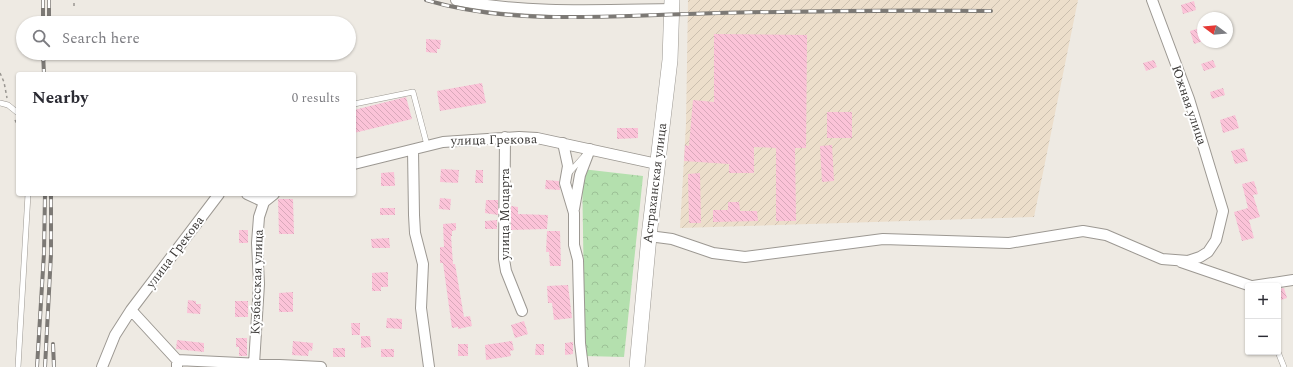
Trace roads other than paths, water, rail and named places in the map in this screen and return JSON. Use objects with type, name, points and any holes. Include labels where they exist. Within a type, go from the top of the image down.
[{"type":"main road","name":"Астраханская улица","points":[[637,367],[649,236],[670,60],[673,5]]},
{"type":"street","points":[[456,0],[574,10],[673,5]]},
{"type":"street","name":"Южная улица","points":[[1152,0],[1189,99],[1223,211],[1216,240],[1208,252],[1200,257],[1188,261],[1177,261]]},
{"type":"street","name":"улица Грекова","points":[[356,164],[413,150],[427,145],[459,140],[505,137],[537,138],[590,148],[657,164]]},
{"type":"street","name":"улица Моцарта","points":[[505,137],[502,240],[506,271],[522,311]]},
{"type":"street","points":[[563,143],[568,166],[565,183],[574,213]]},
{"type":"street","points":[[583,367],[580,343],[578,260],[574,245],[574,213],[580,175],[590,148]]},
{"type":"street","points":[[413,150],[414,221],[415,233],[423,264],[421,308],[429,367]]},
{"type":"street","name":"улица Грекова","points":[[102,367],[114,335],[131,310],[217,196]]},
{"type":"street","points":[[251,196],[264,202],[272,196]]},
{"type":"street","name":"Кузбасская улица","points":[[254,364],[259,284],[258,229],[261,208],[264,202]]},
{"type":"street","points":[[649,236],[672,240],[713,253],[745,257],[883,239],[1009,243],[1083,231],[1094,231],[1162,258],[1177,261],[1245,284]]},
{"type":"street","points":[[1272,283],[1293,280]]},
{"type":"street","points":[[131,310],[177,363],[321,367]]},
{"type":"lane","points":[[356,104],[413,92],[427,145]]},
{"type":"lane","points":[[0,103],[8,105],[16,111]]},
{"type":"lane","points":[[567,175],[590,148]]},
{"type":"lane","points":[[18,367],[28,196]]},
{"type":"lane","points":[[1279,355],[1284,367]]},
{"type":"railway","points":[[43,0],[43,16]]},
{"type":"railway","points":[[49,0],[49,16]]},
{"type":"railway","points":[[426,0],[458,8],[490,13],[556,17],[802,11],[991,11]]},
{"type":"railway","points":[[43,60],[44,72]]},
{"type":"railway","points":[[37,367],[44,253],[45,196]]},
{"type":"railway","points":[[45,367],[51,254],[51,196]]},
{"type":"railway","points":[[53,344],[54,367]]}]
